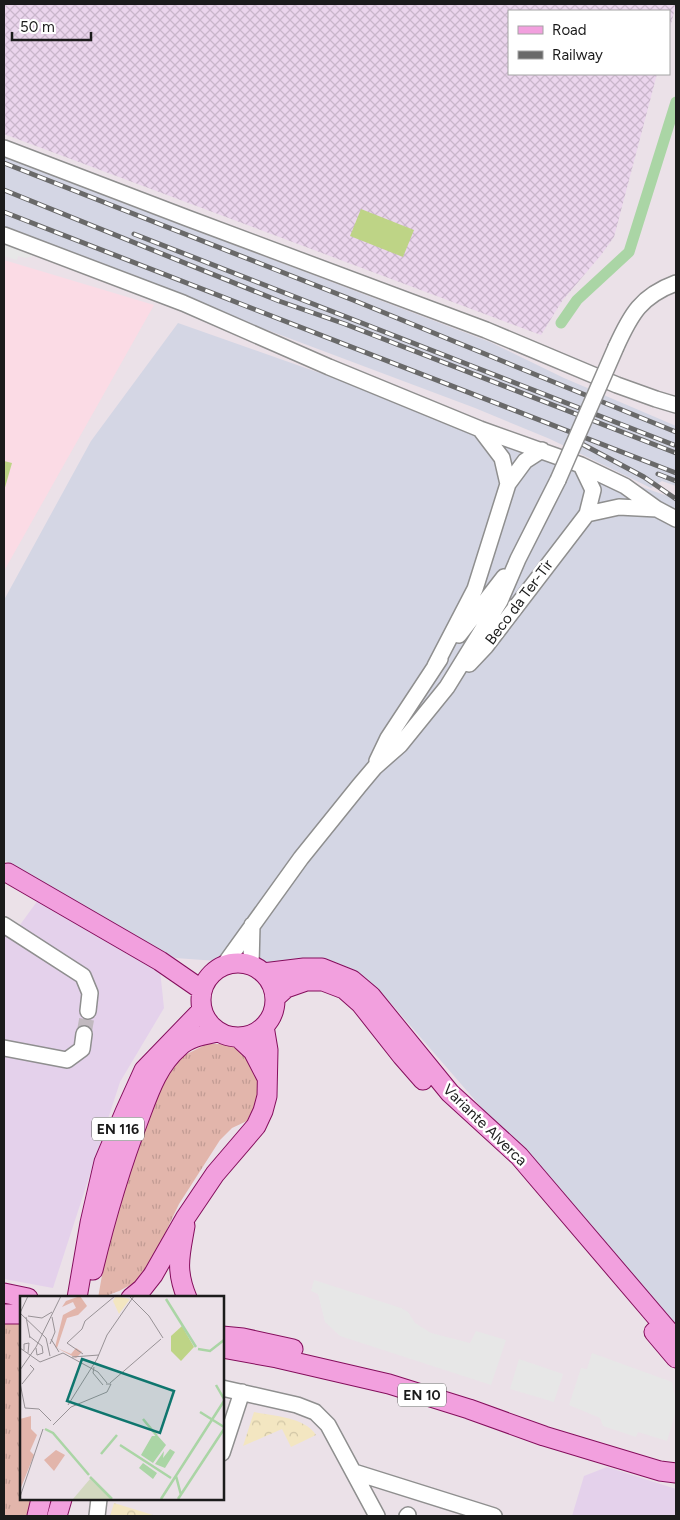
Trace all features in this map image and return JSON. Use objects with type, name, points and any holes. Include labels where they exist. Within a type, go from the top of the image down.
[{"type":"main road","points":[[5,870],[173,969],[202,990]]},
{"type":"main road","points":[[173,969],[219,969],[242,963],[257,969],[273,989],[275,998],[274,1009],[264,1026],[248,1036],[238,1037]]},
{"type":"main road","name":"Variante Alverca","points":[[257,969],[322,968],[352,980],[371,996],[450,1093],[519,1156],[676,1340]]},
{"type":"main road","points":[[218,1032],[209,1023],[202,1010],[201,1000],[205,982],[219,969]]},
{"type":"main road","name":"Variante Alverca","points":[[275,998],[286,988],[306,981],[323,981],[344,989],[361,1004],[402,1056],[442,1101],[510,1165],[676,1358]]},
{"type":"main road","name":"EN 116","points":[[88,1296],[86,1274],[104,1162],[144,1070],[202,1010]]},
{"type":"main road","points":[[133,1296],[153,1275],[186,1217],[215,1174],[256,1126],[267,1096],[268,1050],[264,1026]]},
{"type":"main road","name":"EN 116","points":[[78,1296],[130,1142],[153,1082],[168,1058],[180,1046],[193,1038],[218,1032],[238,1037]]},
{"type":"main road","points":[[238,1037],[253,1051],[267,1079]]},
{"type":"main road","points":[[186,1217],[178,1267],[186,1296]]},
{"type":"main road","points":[[4,1293],[20,1296]]},
{"type":"main road","points":[[4,1306],[20,1309]]},
{"type":"main road","points":[[4,1314],[20,1314]]},
{"type":"main road","points":[[224,1330],[243,1338]]},
{"type":"main road","name":"EN 10","points":[[224,1336],[243,1338],[393,1374],[471,1398],[616,1457]]},
{"type":"main road","name":"EN 10","points":[[224,1348],[277,1358],[389,1384],[469,1409],[544,1436],[671,1475]]},
{"type":"main road","points":[[37,1516],[42,1500]]},
{"type":"main road","points":[[54,1500],[55,1516]]},
{"type":"main road","points":[[55,1516],[62,1500]]},
{"type":"street","points":[[4,148],[486,330],[656,400],[676,405]]},
{"type":"street","points":[[4,235],[183,303],[329,367],[480,429],[542,450],[581,466],[625,486],[657,509],[676,519]]},
{"type":"street","points":[[219,969],[301,858],[375,767],[400,746],[447,687],[500,601],[518,558],[558,480],[631,316],[639,305],[651,295],[676,284]]},
{"type":"street","points":[[480,429],[502,458],[508,484]]},
{"type":"street","points":[[435,666],[475,590],[508,484],[525,460],[542,450]]},
{"type":"street","name":"Beco da Ter-Tir","points":[[447,687],[486,646],[586,514],[593,490],[581,466]]},
{"type":"street","points":[[586,514],[619,507],[657,509]]},
{"type":"street","points":[[375,767],[388,738],[435,666],[518,558]]},
{"type":"street","points":[[252,925],[257,969]]},
{"type":"street","points":[[5,927],[83,976],[90,993],[88,1011]]},
{"type":"street","points":[[4,1048],[67,1060],[82,1049],[84,1034]]},
{"type":"street","points":[[224,1388],[297,1405],[315,1412],[328,1425],[377,1516]]},
{"type":"street","points":[[224,1447],[242,1392]]},
{"type":"street","points":[[354,1472],[494,1516]]},
{"type":"street","points":[[97,1516],[99,1500]]},
{"type":"shaded area","points":[[4,4],[676,4],[670,28],[670,10],[508,10],[508,75],[657,75],[614,237],[562,301],[541,335],[4,134]]},
{"type":"shaded area","points":[[4,154],[118,201],[490,342],[564,378],[676,426],[676,486],[662,481],[651,488],[550,439],[475,408],[4,228]]},
{"type":"shaded area","points":[[4,244],[34,256],[25,258],[18,256],[17,260],[4,256]]},
{"type":"shaded area","points":[[4,260],[154,305],[4,571]]},
{"type":"shaded area","points":[[178,323],[676,499],[676,1332],[382,993],[342,970],[175,958],[4,860],[4,600],[91,441]]},
{"type":"shaded area","points":[[41,896],[160,970],[164,1008],[120,1082],[53,1288],[4,1279],[4,932],[17,929]]},
{"type":"shaded area","points":[[314,1280],[401,1308],[408,1312],[415,1323],[431,1333],[470,1343],[476,1331],[506,1340],[491,1385],[340,1336],[325,1322],[318,1294],[311,1291]]},
{"type":"shaded area","points":[[592,1353],[672,1382],[674,1393],[676,1394],[676,1411],[667,1441],[638,1432],[636,1437],[603,1426],[600,1418],[569,1405],[581,1368],[587,1369]]},
{"type":"shaded area","points":[[519,1359],[563,1374],[554,1402],[510,1389]]},
{"type":"shaded area","points":[[607,1467],[676,1489],[676,1516],[572,1516],[584,1476]]},
{"type":"green space","points":[[361,209],[414,230],[403,257],[350,236]]},
{"type":"green space","points":[[4,461],[12,463],[4,491]]},
{"type":"green space","points":[[207,1044],[220,1044],[241,1048],[252,1063],[258,1080],[258,1099],[247,1121],[232,1128],[220,1140],[179,1204],[159,1251],[148,1269],[136,1282],[106,1296],[98,1296],[115,1202],[156,1093],[181,1057]]},
{"type":"green space","points":[[4,1320],[20,1322],[20,1500],[36,1500],[31,1516],[4,1516]]},
{"type":"green space","points":[[254,1412],[297,1421],[311,1429],[316,1435],[291,1447],[282,1429],[243,1446]]},
{"type":"green space","points":[[114,1503],[153,1515],[153,1516],[110,1516]]},
{"type":"waterway","points":[[561,323],[577,300],[629,252],[676,102]]},
{"type":"tunnel","points":[[84,1034],[88,1011]]},
{"type":"railway","points":[[4,163],[353,300],[676,432]]},
{"type":"railway","points":[[4,190],[279,301],[345,324],[676,453]]},
{"type":"railway","points":[[4,212],[676,473]]},
{"type":"railway","points":[[134,234],[674,445]]},
{"type":"railway","points":[[582,444],[644,477],[676,499]]},
{"type":"railway","points":[[658,474],[676,481]]}]
